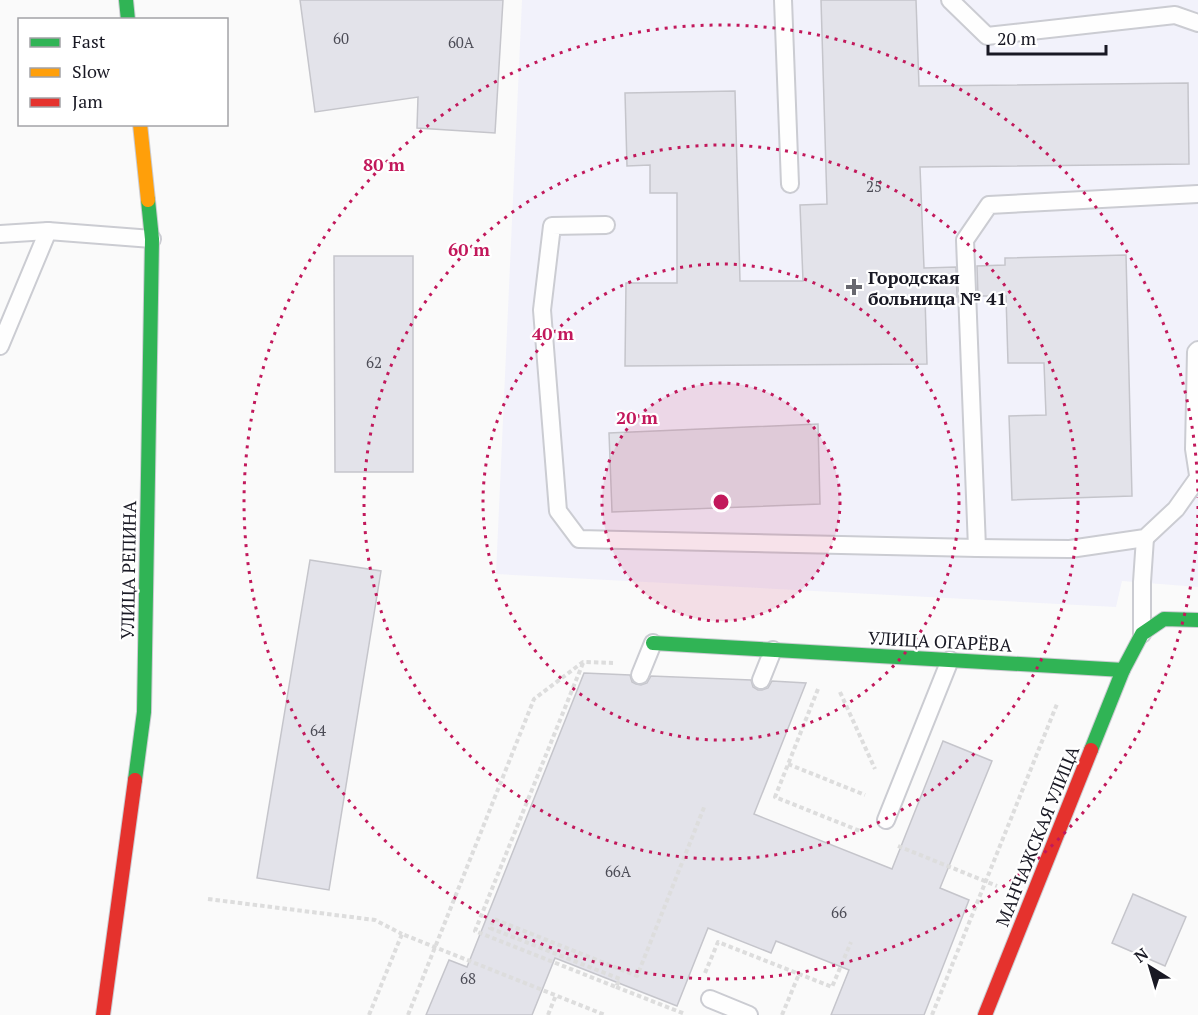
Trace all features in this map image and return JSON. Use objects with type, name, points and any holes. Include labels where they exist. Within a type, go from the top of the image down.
[{"type":"street","points":[[126,0],[128,18]]},
{"type":"street","name":"УЛИЦА РЕПИНА","points":[[103,1015],[144,712],[152,239],[140,126]]},
{"type":"street","points":[[1123,670],[1142,634],[1164,619],[1198,620]]},
{"type":"street","name":"УЛИЦА ОГАРЁВА","points":[[653,643],[1123,670]]},
{"type":"street","name":"МАНЧАЖСКАЯ УЛИЦА","points":[[985,1015],[1123,670]]},
{"type":"lane","points":[[783,0],[790,184]]},
{"type":"lane","points":[[950,0],[987,36],[1175,15],[1198,23]]},
{"type":"lane","points":[[977,548],[965,240],[989,205],[1198,194]]},
{"type":"lane","points":[[606,225],[552,225],[542,310],[558,511],[579,539],[1070,549],[1145,538],[1176,509],[1198,476],[1194,449],[1196,352],[1198,350]]},
{"type":"lane","points":[[0,234],[48,231],[152,239]]},
{"type":"lane","points":[[0,346],[48,231]]},
{"type":"lane","points":[[1142,634],[1145,538]]},
{"type":"lane","points":[[640,675],[653,643]]},
{"type":"lane","points":[[761,680],[773,650]]},
{"type":"lane","points":[[886,820],[950,660]]},
{"type":"lane","points":[[710,999],[749,1015]]},
{"type":"path","points":[[408,1015],[534,699],[583,662],[475,931],[687,1015]]},
{"type":"path","points":[[932,1015],[1071,667]]},
{"type":"path","points":[[839,690],[875,770]]},
{"type":"path","points":[[788,764],[870,797]]},
{"type":"path","points":[[616,987],[620,979],[490,928],[494,919],[637,976],[705,805]]},
{"type":"path","points":[[208,899],[375,920],[402,934],[606,1015]]},
{"type":"path","points":[[369,1015],[402,934]]},
{"type":"path","points":[[705,973],[718,942],[832,987],[851,942]]},
{"type":"path","points":[[782,1015],[799,974]]},
{"type":"path","points":[[548,1015],[556,995]]},
{"type":"shaded area","name":"Городская больница № 41","points":[[522,0],[1198,0],[1198,587],[1122,581],[1116,607],[496,574]]},
{"type":"building","points":[[300,0],[503,0],[495,133],[417,128],[418,97],[315,112]]},
{"type":"building","points":[[821,0],[916,0],[919,86],[1188,83],[1189,164],[920,167],[924,268],[956,267],[957,297],[925,298],[927,364],[625,366],[626,283],[677,283],[677,193],[650,193],[650,165],[627,166],[625,93],[735,91],[740,281],[803,281],[800,205],[827,204]]},
{"type":"building","points":[[1126,255],[1132,496],[1012,500],[1009,416],[1046,415],[1044,363],[1008,363],[1006,296],[978,296],[977,266],[1005,265],[1005,258]]},
{"type":"building","points":[[334,256],[413,256],[413,472],[335,472]]},
{"type":"building","points":[[818,424],[820,504],[612,512],[609,433]]},
{"type":"building","points":[[310,560],[381,571],[329,890],[257,878]]},
{"type":"building","points":[[584,673],[630,675],[632,682],[641,685],[647,683],[651,676],[751,680],[753,687],[758,690],[768,688],[772,681],[806,683],[754,814],[892,869],[943,741],[992,761],[940,888],[969,900],[924,1015],[831,1015],[849,970],[776,941],[771,953],[708,928],[677,1006],[555,958],[532,1015],[426,1015],[449,960],[467,967]]},
{"type":"building","points":[[1133,894],[1186,917],[1165,966],[1112,943]]},
{"type":"traffic: fast","points":[[126,0],[128,18]]},
{"type":"traffic: fast","points":[[135,780],[144,712],[152,239],[148,200]]},
{"type":"traffic: fast","points":[[1091,750],[1123,670],[1142,634],[1164,619],[1198,620]]},
{"type":"traffic: fast","points":[[653,643],[1123,670]]},
{"type":"traffic: slow","points":[[140,126],[148,200]]},
{"type":"traffic: jam","points":[[985,1015],[1091,750]]},
{"type":"traffic: jam","points":[[103,1015],[135,780]]},
{"type":"place","name":"Городская больница № 41","points":[[854,287]]}]
